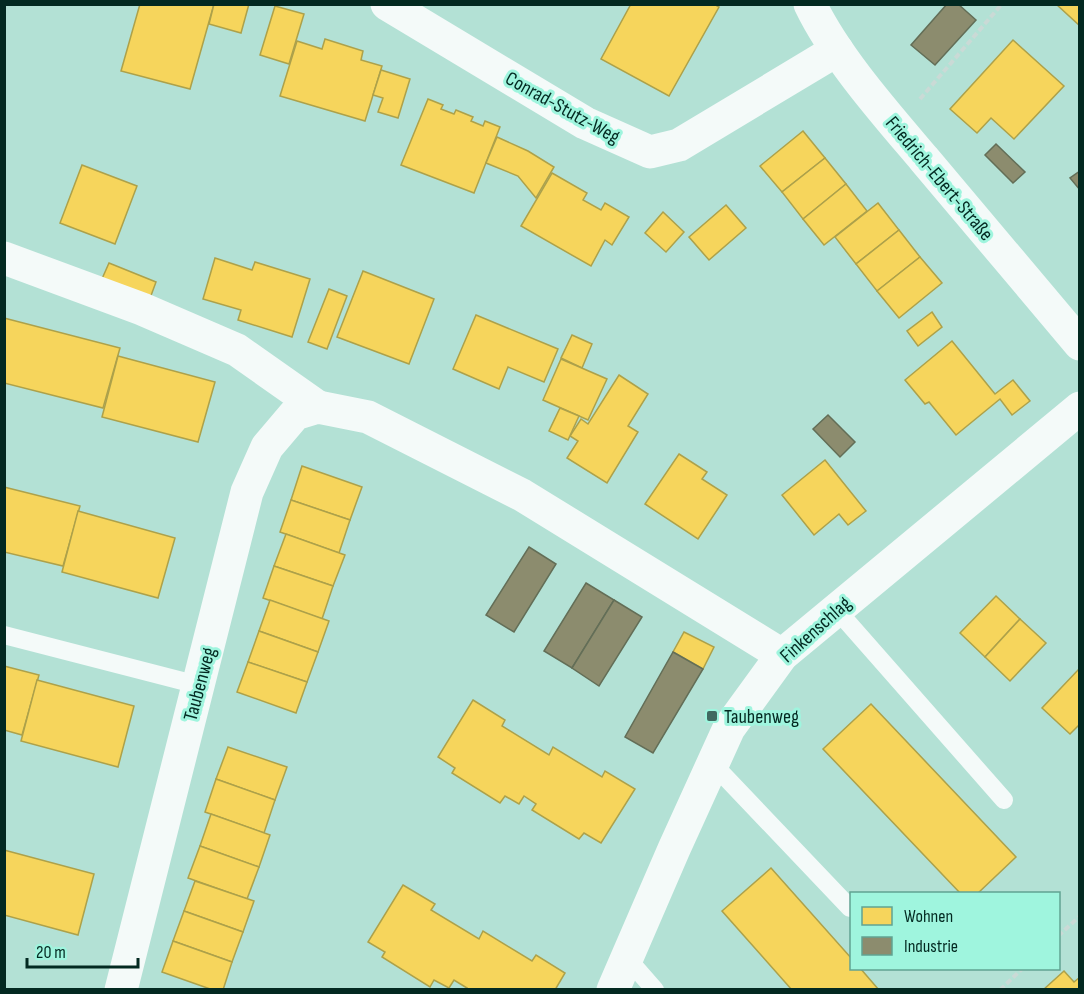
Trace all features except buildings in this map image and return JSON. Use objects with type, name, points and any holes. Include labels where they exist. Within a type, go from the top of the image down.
[{"type":"street","name":"Conrad-Stutz-Weg","points":[[387,4],[585,123],[650,152],[679,145],[837,50]]},
{"type":"street","name":"Friedrich-Ebert-Straße","points":[[810,4],[818,22],[837,50],[896,126],[1080,344]]},
{"type":"street","points":[[4,258],[142,309],[237,350],[318,407],[368,417],[522,495],[782,654]]},
{"type":"street","name":"Taubenweg","points":[[121,990],[248,492],[267,447],[295,414],[318,407]]},
{"type":"street","name":"Finkenschlag","points":[[614,990],[729,728],[782,654],[1080,408]]},
{"type":"lane","points":[[836,609],[1004,800]]},
{"type":"lane","points":[[4,635],[198,685]]},
{"type":"lane","points":[[713,764],[850,908]]},
{"type":"lane","points":[[627,958],[655,990]]},
{"type":"path","points":[[896,126],[1002,4]]},
{"type":"path","points":[[1060,935],[1080,916]]},
{"type":"path","points":[[1000,990],[1022,970]]},
{"type":"place","name":"Taubenweg","points":[[712,716]]}]
